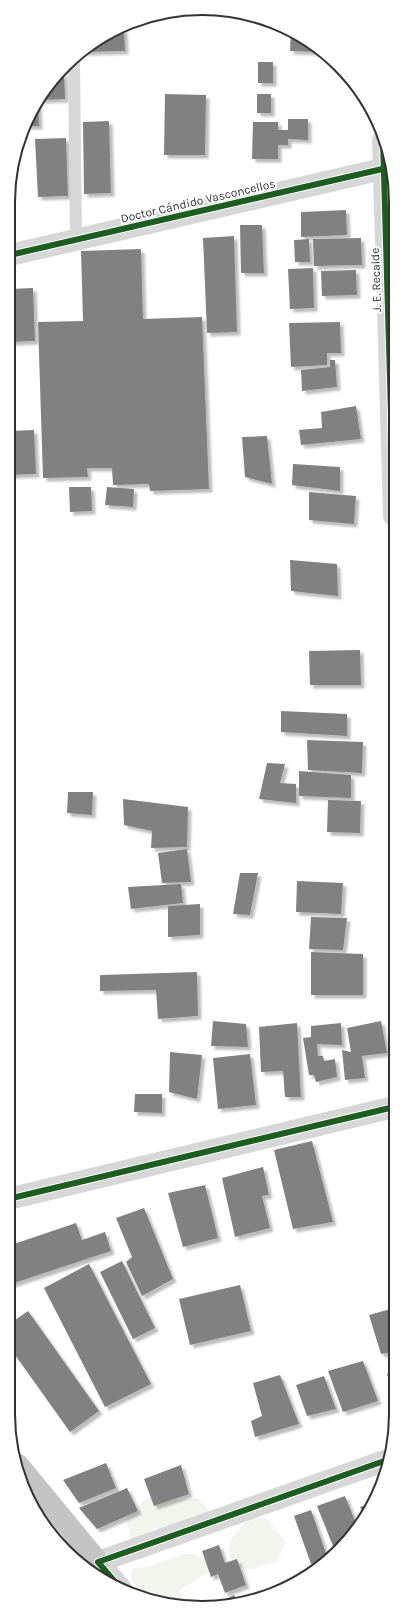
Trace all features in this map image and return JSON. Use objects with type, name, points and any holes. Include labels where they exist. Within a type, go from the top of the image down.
[{"type":"highway","points":[[25,1473],[98,1562]]},
{"type":"street","name":"Doctor Cándido Vasconcellos","points":[[15,254],[385,169]]},
{"type":"street","name":"J. E. Recalde","points":[[388,186],[389,226]]},
{"type":"street","points":[[15,1197],[389,1108]]},
{"type":"street","points":[[112,1578],[98,1562],[383,1461]]},
{"type":"lane","points":[[74,66],[76,240]]},
{"type":"shaded area","points":[[158,1494],[168,1498],[177,1499],[197,1498],[205,1505],[210,1514],[166,1531],[153,1528],[133,1550],[126,1516],[137,1509],[144,1500]]},
{"type":"shaded area","points":[[253,1516],[267,1518],[286,1542],[277,1562],[261,1565],[254,1569],[246,1569],[236,1565],[232,1561],[229,1551],[232,1539],[239,1529]]},
{"type":"shaded area","points":[[184,1554],[194,1554],[209,1560],[210,1572],[179,1591],[187,1600],[154,1595],[140,1590],[130,1577],[133,1568],[147,1567]]},
{"type":"building","points":[[124,32],[125,51],[91,52]]},
{"type":"building","points":[[291,37],[313,52],[290,51]]},
{"type":"building","points":[[258,62],[273,62],[273,83],[258,83]]},
{"type":"building","points":[[64,76],[65,99],[46,100]]},
{"type":"building","points":[[165,94],[206,95],[205,155],[164,155]]},
{"type":"building","points":[[257,94],[271,94],[271,113],[257,113]]},
{"type":"building","points":[[38,111],[39,126],[31,126]]},
{"type":"building","points":[[288,119],[308,119],[308,140],[288,139],[288,145],[278,145],[278,159],[252,159],[253,122],[278,122],[278,130],[288,130]]},
{"type":"building","points":[[109,121],[111,193],[84,194],[83,122]]},
{"type":"building","points":[[66,138],[68,196],[38,197],[35,139]]},
{"type":"building","points":[[346,210],[347,235],[301,237],[301,212]]},
{"type":"building","points":[[240,225],[262,225],[264,273],[241,273]]},
{"type":"building","points":[[234,236],[237,332],[207,333],[203,238]]},
{"type":"building","points":[[361,238],[362,265],[314,266],[313,239]]},
{"type":"building","points":[[309,239],[310,262],[295,262],[294,240]]},
{"type":"building","points":[[141,249],[143,319],[202,317],[209,489],[150,491],[149,484],[113,485],[112,468],[87,468],[88,477],[43,478],[38,322],[83,321],[81,251]]},
{"type":"building","points":[[313,268],[314,308],[290,309],[288,269]]},
{"type":"building","points":[[356,270],[357,295],[322,296],[321,271]]},
{"type":"building","points":[[33,288],[35,341],[15,342],[15,289]]},
{"type":"building","points":[[340,322],[341,353],[327,353],[327,365],[291,367],[289,323]]},
{"type":"building","points":[[330,360],[335,360],[337,387],[302,391],[301,370],[330,367]]},
{"type":"building","points":[[356,406],[361,439],[301,445],[299,430],[322,428],[321,412]]},
{"type":"building","points":[[34,430],[36,474],[15,475],[15,431]]},
{"type":"building","points":[[267,436],[272,484],[245,477],[242,437]]},
{"type":"building","points":[[293,464],[340,467],[340,491],[292,485]]},
{"type":"building","points":[[69,487],[91,487],[92,511],[70,512]]},
{"type":"building","points":[[107,487],[134,489],[133,507],[105,505]]},
{"type":"building","points":[[309,492],[356,496],[354,524],[309,520]]},
{"type":"building","points":[[290,560],[337,564],[338,596],[291,591]]},
{"type":"building","points":[[360,650],[361,685],[310,685],[309,651]]},
{"type":"building","points":[[281,711],[347,714],[347,736],[281,732]]},
{"type":"building","points":[[307,740],[363,742],[362,773],[308,770]]},
{"type":"building","points":[[267,763],[285,764],[280,783],[296,784],[296,803],[259,799]]},
{"type":"building","points":[[299,771],[351,775],[351,798],[299,796]]},
{"type":"building","points":[[68,792],[93,792],[92,815],[67,813]]},
{"type":"building","points":[[123,799],[188,807],[187,847],[151,848],[152,831],[124,825]]},
{"type":"building","points":[[328,800],[361,801],[360,833],[327,832]]},
{"type":"building","points":[[187,849],[191,882],[162,883],[158,853]]},
{"type":"building","points":[[240,873],[258,873],[250,915],[233,914]]},
{"type":"building","points":[[297,881],[343,883],[341,914],[296,912]]},
{"type":"building","points":[[181,884],[183,903],[131,909],[128,887]]},
{"type":"building","points":[[200,904],[200,935],[168,937],[168,906]]},
{"type":"building","points":[[311,917],[347,918],[343,950],[309,949]]},
{"type":"building","points":[[311,952],[363,954],[363,995],[311,995]]},
{"type":"building","points":[[197,972],[198,1016],[158,1019],[156,990],[100,991],[100,975]]},
{"type":"building","points":[[213,1021],[246,1024],[248,1047],[211,1046]]},
{"type":"building","points":[[381,1021],[387,1053],[362,1056],[365,1078],[345,1080],[342,1050],[351,1052],[347,1028]]},
{"type":"building","points":[[297,1023],[301,1097],[285,1097],[283,1071],[261,1072],[259,1027]]},
{"type":"building","points":[[341,1023],[342,1045],[317,1044],[318,1056],[323,1056],[324,1061],[335,1059],[337,1077],[316,1082],[314,1075],[309,1075],[303,1038],[311,1037],[311,1026]]},
{"type":"building","points":[[170,1052],[202,1055],[197,1099],[169,1092]]},
{"type":"building","points":[[250,1054],[256,1105],[218,1109],[213,1058]]},
{"type":"building","points":[[135,1094],[162,1094],[162,1113],[134,1112]]},
{"type":"building","points":[[312,1141],[333,1222],[293,1229],[274,1150]]},
{"type":"building","points":[[263,1167],[269,1195],[262,1196],[270,1228],[235,1237],[222,1178]]},
{"type":"building","points":[[205,1185],[218,1238],[183,1247],[168,1193]]},
{"type":"building","points":[[144,1208],[173,1279],[142,1296],[126,1262],[132,1257],[116,1218]]},
{"type":"building","points":[[76,1223],[82,1240],[105,1232],[111,1251],[15,1283],[15,1244]]},
{"type":"building","points":[[122,1261],[155,1328],[133,1339],[100,1272]]},
{"type":"building","points":[[89,1264],[151,1384],[105,1407],[44,1288]]},
{"type":"building","points":[[240,1285],[251,1331],[190,1345],[179,1299]]},
{"type":"building","points":[[389,1309],[389,1353],[381,1354],[369,1315]]},
{"type":"building","points":[[28,1311],[99,1411],[70,1432],[15,1355],[15,1320]]},
{"type":"building","points":[[363,1361],[378,1401],[343,1412],[328,1371]]},
{"type":"building","points":[[280,1375],[299,1424],[255,1437],[251,1421],[262,1416],[253,1383]]},
{"type":"building","points":[[324,1376],[336,1409],[307,1416],[296,1385]]},
{"type":"building","points":[[106,1463],[116,1488],[79,1503],[63,1480]]},
{"type":"building","points":[[181,1465],[189,1494],[154,1506],[144,1479]]},
{"type":"building","points":[[127,1488],[138,1511],[97,1529],[79,1508]]},
{"type":"building","points":[[345,1496],[355,1521],[333,1547],[317,1506]]},
{"type":"building","points":[[366,1505],[362,1511],[360,1507]]},
{"type":"building","points":[[311,1510],[326,1554],[315,1563],[311,1564],[294,1516]]},
{"type":"building","points":[[219,1545],[225,1563],[237,1559],[246,1585],[225,1593],[218,1574],[211,1577],[202,1551]]},
{"type":"building","points":[[234,1595],[235,1597],[226,1599]]},
{"type":"cycle path","points":[[383,157],[389,345]]},
{"type":"cycle path","points":[[15,254],[385,168]]},
{"type":"cycle path","points":[[15,1197],[389,1108]]},
{"type":"cycle path","points":[[112,1578],[98,1562],[383,1461]]}]
